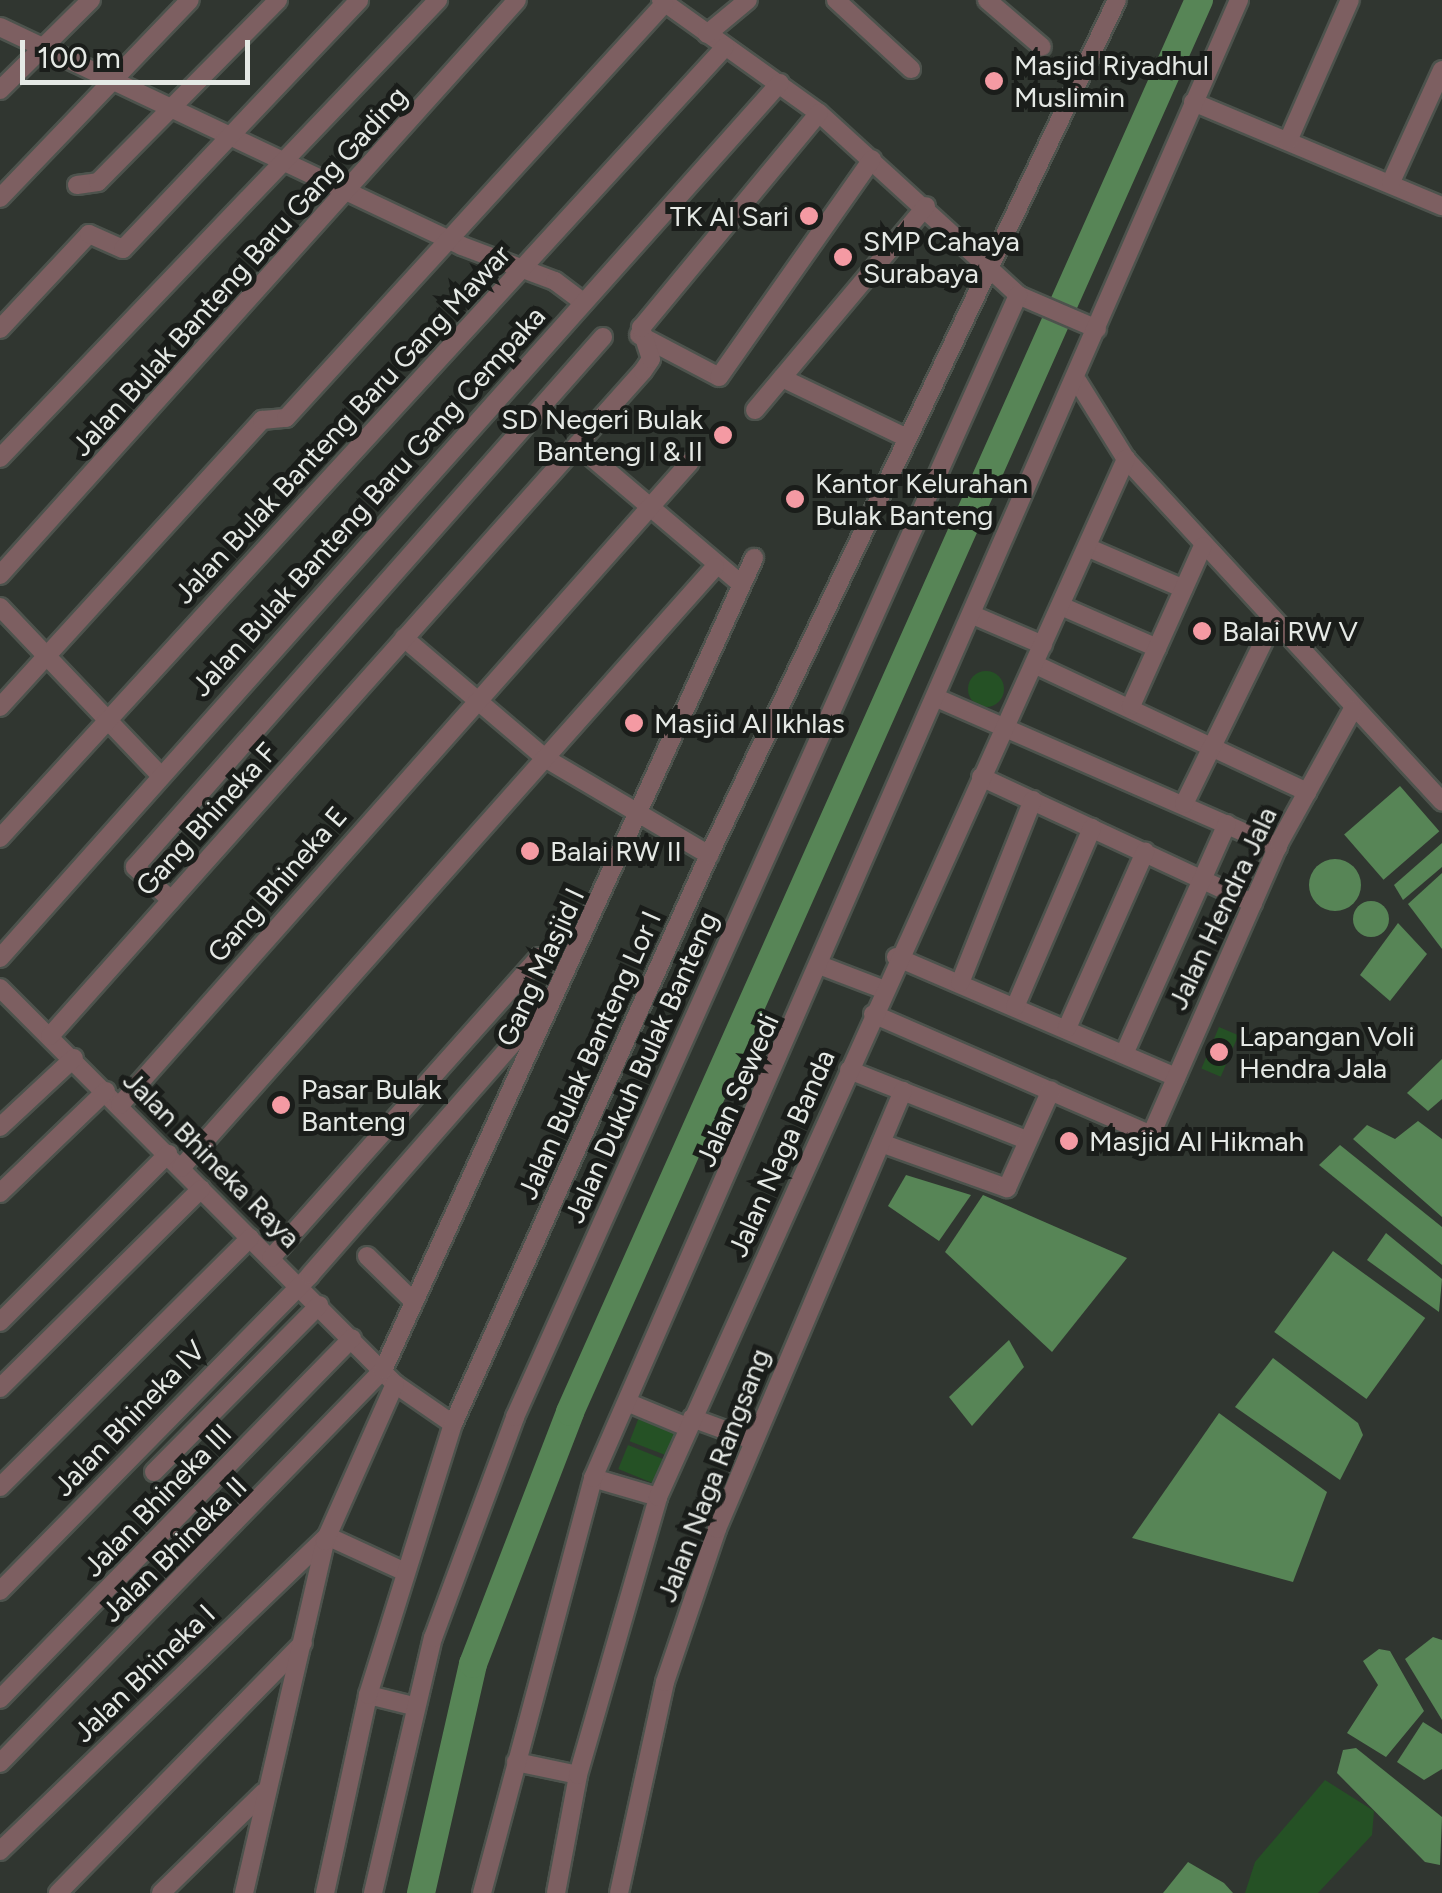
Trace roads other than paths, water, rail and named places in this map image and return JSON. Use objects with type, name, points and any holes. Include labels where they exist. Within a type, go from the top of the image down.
[{"type":"street","points":[[0,90],[91,0]]},
{"type":"street","points":[[0,198],[190,0]]},
{"type":"street","points":[[76,186],[98,182],[278,0]]},
{"type":"street","points":[[0,329],[89,234],[124,249],[236,135],[359,0]]},
{"type":"street","points":[[0,458],[438,0]]},
{"type":"street","name":"Jalan Bulak Banteng Baru Gang Gading","points":[[0,575],[517,0]]},
{"type":"street","points":[[715,27],[748,0]]},
{"type":"street","points":[[836,0],[911,69]]},
{"type":"street","points":[[988,0],[1042,47]]},
{"type":"street","name":"Jalan Bulak Banteng Lor I","points":[[325,1893],[368,1695],[403,1571],[452,1424],[709,855],[1116,0]]},
{"type":"street","name":"Jalan Sewedi","points":[[482,1893],[593,1478],[940,698],[1239,0]]},
{"type":"street","points":[[1288,140],[1350,0]]},
{"type":"street","points":[[0,707],[262,420],[286,418],[452,240],[662,2],[715,27],[726,48],[819,113],[1022,297],[1098,329]]},
{"type":"street","points":[[0,26],[236,135],[346,192],[522,270],[584,303]]},
{"type":"street","name":"Jalan Bulak Banteng Baru Gang Mawar","points":[[0,838],[726,48]]},
{"type":"street","points":[[1391,182],[1442,70]]},
{"type":"street","name":"Jalan Bulak Banteng Baru Gang Cempaka","points":[[0,958],[159,774],[780,83]]},
{"type":"street","points":[[1193,102],[1442,206]]},
{"type":"street","points":[[819,113],[640,336],[717,377],[872,159]]},
{"type":"street","points":[[755,410],[926,206]]},
{"type":"street","name":"Jalan Dukuh Bulak Banteng","points":[[374,1893],[413,1706],[522,1400],[1022,297]]},
{"type":"street","name":"Gang Bhineka F","points":[[50,1036],[650,361],[640,336]]},
{"type":"street","points":[[171,900],[135,867],[603,338]]},
{"type":"street","points":[[782,378],[908,438]]},
{"type":"street","points":[[1078,382],[1126,459],[1272,624],[1442,801]]},
{"type":"street","points":[[578,445],[715,566],[740,583]]},
{"type":"street","name":"Jalan Naga Banda","points":[[556,1893],[578,1775],[658,1497],[896,957],[1089,548],[1126,459]]},
{"type":"street","name":"Gang Bhineka E","points":[[0,1194],[113,1098],[690,462]]},
{"type":"street","points":[[1131,706],[1203,546]]},
{"type":"street","points":[[1089,548],[1184,589]]},
{"type":"street","name":"Gang Masjid I","points":[[389,1377],[414,1302],[754,558]]},
{"type":"street","points":[[0,1322],[174,1161],[379,942],[715,566]]},
{"type":"street","points":[[1061,606],[1157,648]]},
{"type":"street","points":[[0,607],[48,653],[159,774]]},
{"type":"street","points":[[973,615],[1043,645]]},
{"type":"street","points":[[1184,804],[1272,624]]},
{"type":"street","points":[[404,638],[545,758],[635,815],[709,855]]},
{"type":"street","points":[[1034,664],[1131,706],[1308,792]]},
{"type":"street","points":[[940,698],[1278,847]]},
{"type":"street","name":"Jalan Hendra Jala","points":[[1051,1090],[1150,1135],[1278,847],[1353,709]]},
{"type":"street","points":[[981,777],[1253,903]]},
{"type":"street","points":[[960,984],[1033,800]]},
{"type":"street","points":[[1124,1054],[1227,824]]},
{"type":"street","points":[[1015,1007],[1092,828]]},
{"type":"street","points":[[1067,1028],[1145,852]]},
{"type":"street","points":[[271,1258],[539,957]]},
{"type":"street","points":[[896,957],[1176,1077]]},
{"type":"street","points":[[822,966],[882,989]]},
{"type":"street","name":"Jalan Bhineka Raya","points":[[2,993],[74,1058],[389,1377],[452,1424]]},
{"type":"street","name":"Jalan Bhineka IV","points":[[0,1590],[300,1286],[553,998]]},
{"type":"street","points":[[872,1014],[1051,1090],[1008,1188],[881,1143]]},
{"type":"street","points":[[0,1128],[74,1058]]},
{"type":"street","points":[[849,1070],[1028,1140]]},
{"type":"street","name":"Jalan Naga Rangsang","points":[[619,1893],[665,1682],[752,1440],[904,1091]]},
{"type":"street","points":[[0,1388],[201,1189]]},
{"type":"street","points":[[0,1486],[250,1238]]},
{"type":"street","points":[[368,1256],[414,1302]]},
{"type":"street","points":[[154,1472],[319,1305]]},
{"type":"street","name":"Jalan Bhineka III","points":[[0,1699],[352,1338]]},
{"type":"street","name":"Jalan Bhineka I","points":[[246,1884],[264,1791],[307,1640],[327,1536],[389,1377]]},
{"type":"street","name":"Jalan Bhineka II","points":[[0,1763],[389,1377]]},
{"type":"street","points":[[629,1403],[752,1440]]},
{"type":"street","points":[[593,1478],[658,1497]]},
{"type":"street","points":[[327,1536],[403,1571]]},
{"type":"street","name":"Jalan Bhineka I","points":[[0,1851],[327,1536]]},
{"type":"street","points":[[58,1893],[307,1640]]},
{"type":"street","points":[[368,1695],[413,1706]]},
{"type":"street","points":[[516,1762],[578,1775]]},
{"type":"street","points":[[161,1893],[264,1791]]},
{"type":"street","points":[[230,1893],[246,1884]]},
{"type":"waterway","points":[[421,1893],[473,1664],[570,1412],[1199,0]]},
{"type":"place","name":"Masjid Riyadhul Muslimin","points":[[994,81]]},
{"type":"place","name":"TK Al Sari","points":[[809,216]]},
{"type":"place","name":"SMP Cahaya Surabaya","points":[[843,257]]},
{"type":"place","name":"SD Negeri Bulak Banteng I & II","points":[[723,435]]},
{"type":"place","name":"Kantor Kelurahan Bulak Banteng","points":[[795,499]]},
{"type":"place","name":"Balai RW V","points":[[1202,631]]},
{"type":"place","name":"Masjid Al Ikhlas","points":[[634,723]]},
{"type":"place","name":"Balai RW II","points":[[530,851]]},
{"type":"place","name":"Lapangan Voli Hendra Jala","points":[[1219,1052]]},
{"type":"place","name":"Pasar Bulak Banteng","points":[[281,1105]]},
{"type":"place","name":"Masjid Al Hikmah","points":[[1069,1141]]}]
